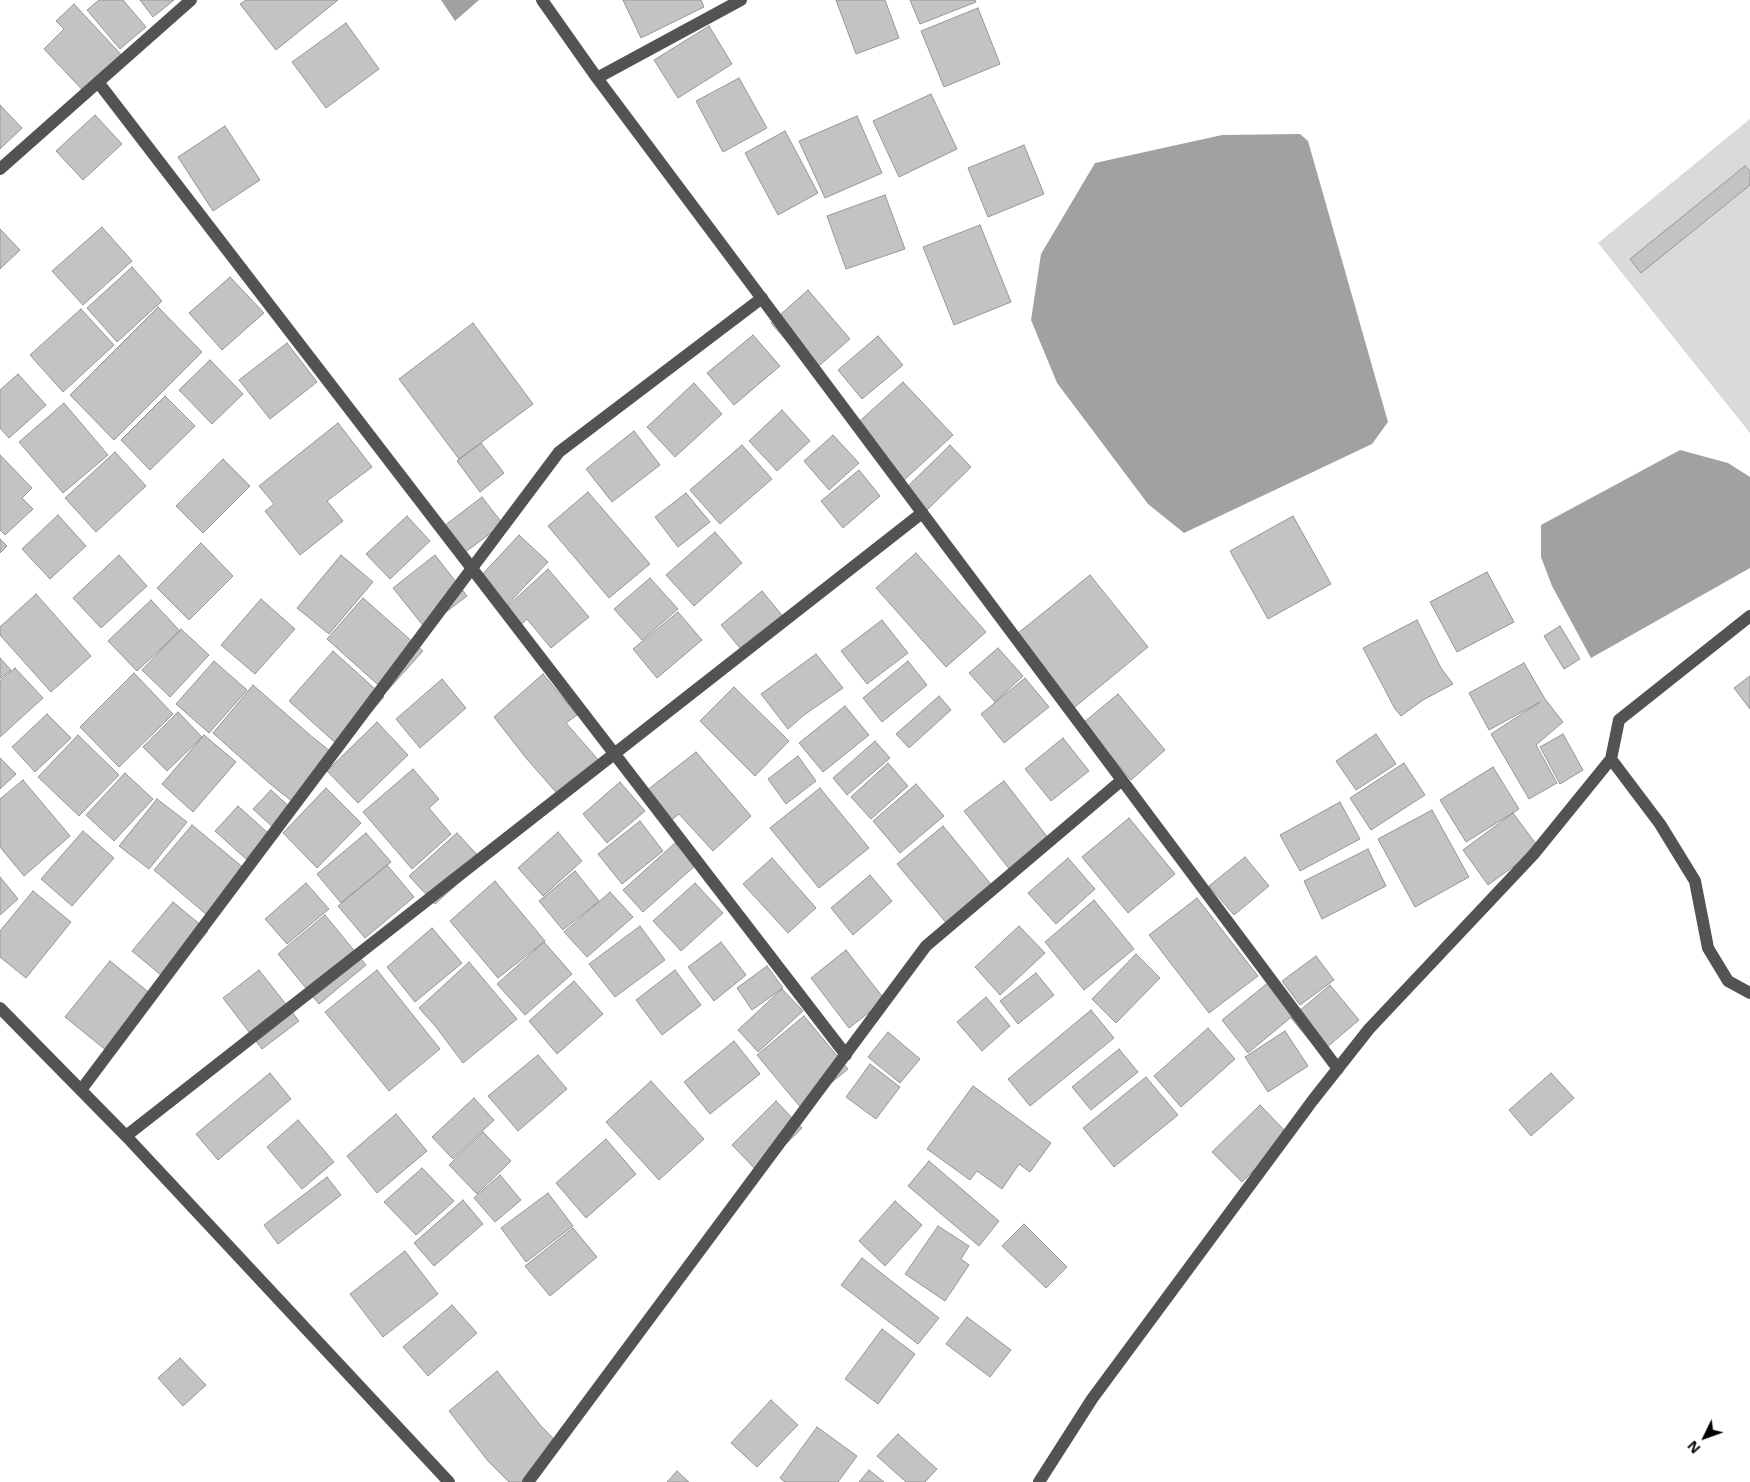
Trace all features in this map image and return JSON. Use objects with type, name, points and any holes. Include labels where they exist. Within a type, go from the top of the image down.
[{"type":"street","points":[[0,169],[191,0]]},
{"type":"street","points":[[542,0],[597,78],[1338,1069]]},
{"type":"street","points":[[597,78],[741,0]]},
{"type":"street","points":[[98,82],[846,1055]]},
{"type":"street","points":[[81,1090],[558,452],[762,298]]},
{"type":"street","points":[[126,1136],[922,513]]},
{"type":"street","points":[[1039,1482],[1092,1399],[1312,1100],[1370,1029],[1533,855],[1611,759],[1619,720],[1750,616]]},
{"type":"street","points":[[1611,759],[1660,824],[1695,881],[1708,948],[1728,981],[1750,993]]},
{"type":"street","points":[[528,1482],[926,946],[1122,780]]},
{"type":"street","points":[[0,1008],[126,1136],[449,1482]]},
{"type":"shaded area","points":[[441,0],[479,0],[455,21]]},
{"type":"shaded area","points":[[1750,119],[1750,433],[1598,243]]},
{"type":"shaded area","points":[[1300,134],[1308,141],[1388,422],[1372,444],[1184,533],[1148,504],[1057,383],[1031,320],[1041,254],[1095,163],[1222,135]]},
{"type":"shaded area","points":[[1680,450],[1728,463],[1750,477],[1750,568],[1591,658],[1552,586],[1541,557],[1541,525]]},
{"type":"building","points":[[99,0],[123,0],[146,27],[120,49],[87,10]]},
{"type":"building","points":[[140,0],[174,0],[153,17]]},
{"type":"building","points":[[246,0],[338,0],[276,50],[240,4]]},
{"type":"building","points":[[623,0],[701,0],[704,7],[641,38]]},
{"type":"building","points":[[836,0],[885,0],[899,38],[856,54]]},
{"type":"building","points":[[910,0],[975,0],[976,2],[920,24]]},
{"type":"building","points":[[74,4],[127,61],[89,97],[44,49],[64,29],[56,21]]},
{"type":"building","points":[[978,8],[1000,64],[944,87],[921,31]]},
{"type":"building","points":[[346,23],[379,69],[326,108],[292,62]]},
{"type":"building","points":[[709,26],[732,64],[678,98],[654,60]]},
{"type":"building","points":[[739,78],[767,128],[723,152],[696,101]]},
{"type":"building","points":[[931,94],[957,149],[899,177],[873,121]]},
{"type":"building","points":[[0,105],[22,128],[0,149]]},
{"type":"building","points":[[95,115],[122,144],[83,180],[56,151]]},
{"type":"building","points":[[857,116],[882,173],[825,198],[799,141]]},
{"type":"building","points":[[225,126],[260,180],[213,211],[178,157]]},
{"type":"building","points":[[785,131],[818,193],[778,215],[745,153]]},
{"type":"building","points":[[1024,145],[1044,194],[988,217],[968,168]]},
{"type":"building","points":[[1745,166],[1750,171],[1750,185],[1641,273],[1630,259]]},
{"type":"building","points":[[885,195],[905,249],[846,269],[827,216]]},
{"type":"building","points":[[980,225],[1011,302],[954,325],[923,247]]},
{"type":"building","points":[[102,227],[132,261],[83,305],[52,271]]},
{"type":"building","points":[[0,229],[20,250],[0,269]]},
{"type":"building","points":[[132,267],[162,301],[117,342],[87,308]]},
{"type":"building","points":[[230,277],[264,313],[222,350],[189,313]]},
{"type":"building","points":[[808,290],[850,339],[813,371],[771,323]]},
{"type":"building","points":[[158,307],[202,352],[114,440],[70,395]]},
{"type":"building","points":[[81,309],[114,345],[63,392],[30,355]]},
{"type":"building","points":[[473,323],[533,404],[459,459],[399,379]]},
{"type":"building","points":[[753,335],[780,366],[734,405],[707,373]]},
{"type":"building","points":[[878,336],[903,365],[862,399],[838,370]]},
{"type":"building","points":[[287,343],[317,382],[270,419],[239,380]]},
{"type":"building","points":[[210,360],[243,394],[212,424],[179,390]]},
{"type":"building","points":[[18,374],[46,405],[9,438],[0,428],[0,390]]},
{"type":"building","points":[[903,382],[953,435],[902,482],[852,428]]},
{"type":"building","points":[[694,383],[722,414],[675,457],[647,427]]},
{"type":"building","points":[[165,396],[195,426],[150,470],[121,440]]},
{"type":"building","points":[[64,403],[108,455],[63,493],[19,442]]},
{"type":"building","points":[[782,410],[810,441],[777,471],[749,441]]},
{"type":"building","points":[[338,423],[372,467],[327,501],[343,521],[300,555],[265,511],[274,504],[259,486]]},
{"type":"building","points":[[634,431],[660,465],[612,502],[586,469]]},
{"type":"building","points":[[833,435],[859,463],[829,490],[804,461]]},
{"type":"building","points":[[481,443],[504,473],[480,492],[457,461]]},
{"type":"building","points":[[742,445],[772,479],[720,524],[690,490]]},
{"type":"building","points":[[950,445],[971,467],[926,511],[905,489]]},
{"type":"building","points":[[115,452],[146,486],[96,532],[65,498]]},
{"type":"building","points":[[0,455],[32,488],[22,498],[33,509],[5,535],[0,530]]},
{"type":"building","points":[[223,459],[250,486],[203,533],[176,506]]},
{"type":"building","points":[[859,470],[880,496],[843,528],[821,501]]},
{"type":"building","points":[[588,492],[650,564],[609,598],[548,526]]},
{"type":"building","points":[[686,493],[710,522],[678,547],[655,517]]},
{"type":"building","points":[[482,497],[503,524],[460,556],[440,529]]},
{"type":"building","points":[[58,515],[86,546],[50,579],[22,549]]},
{"type":"building","points":[[407,516],[430,541],[390,579],[366,554]]},
{"type":"building","points":[[1293,516],[1331,584],[1268,619],[1230,551]]},
{"type":"building","points":[[715,532],[742,563],[694,606],[666,575]]},
{"type":"building","points":[[519,535],[548,562],[507,605],[479,578]]},
{"type":"building","points":[[0,539],[7,546],[0,553]]},
{"type":"building","points":[[201,543],[233,576],[189,620],[157,588]]},
{"type":"building","points":[[916,553],[986,632],[946,667],[876,588]]},
{"type":"building","points":[[119,555],[147,586],[101,628],[73,598]]},
{"type":"building","points":[[341,555],[373,582],[329,634],[297,608]]},
{"type":"building","points":[[435,555],[467,596],[425,628],[393,588]]},
{"type":"building","points":[[548,569],[589,617],[551,648],[527,619],[515,630],[500,613]]},
{"type":"building","points":[[1487,572],[1514,622],[1457,652],[1430,602]]},
{"type":"building","points":[[1090,575],[1148,647],[1070,711],[1012,638]]},
{"type":"building","points":[[650,578],[678,609],[642,640],[614,609]]},
{"type":"building","points":[[762,591],[785,619],[744,653],[721,625]]},
{"type":"building","points":[[36,594],[91,656],[51,692],[0,635],[0,627]]},
{"type":"building","points":[[363,598],[423,651],[386,692],[327,639]]},
{"type":"building","points":[[261,599],[295,629],[255,674],[221,645]]},
{"type":"building","points":[[151,600],[180,631],[137,671],[108,641]]},
{"type":"building","points":[[678,612],[702,640],[657,678],[633,649]]},
{"type":"building","points":[[882,620],[908,653],[867,684],[841,651]]},
{"type":"building","points":[[1417,620],[1441,668],[1453,684],[1423,700],[1401,716],[1395,709],[1363,648]]},
{"type":"building","points":[[1560,626],[1580,659],[1564,669],[1544,636]]},
{"type":"building","points":[[181,629],[209,655],[170,697],[142,670]]},
{"type":"building","points":[[998,648],[1023,676],[995,702],[969,673]]},
{"type":"building","points":[[333,651],[384,697],[340,747],[289,701]]},
{"type":"building","points":[[816,654],[843,688],[804,715],[788,729],[761,694]]},
{"type":"building","points":[[0,658],[11,670],[0,679]]},
{"type":"building","points":[[214,661],[247,690],[209,733],[176,704]]},
{"type":"building","points":[[908,661],[927,685],[882,722],[863,698]]},
{"type":"building","points":[[1524,663],[1545,699],[1563,722],[1536,745],[1557,783],[1529,799],[1491,734],[1540,702],[1489,730],[1469,693]]},
{"type":"building","points":[[15,668],[43,698],[0,737],[0,681]]},
{"type":"building","points":[[134,673],[173,714],[119,767],[80,727]]},
{"type":"building","points":[[543,674],[577,715],[566,723],[601,763],[561,798],[494,717]]},
{"type":"building","points":[[1750,676],[1750,709],[1734,688]]},
{"type":"building","points":[[1025,678],[1049,707],[1004,743],[981,714]]},
{"type":"building","points":[[442,679],[466,708],[420,748],[396,719]]},
{"type":"building","points":[[253,685],[336,756],[298,806],[213,733]]},
{"type":"building","points":[[734,687],[789,741],[755,776],[700,721]]},
{"type":"building","points":[[1118,694],[1165,750],[1131,780],[1083,723]]},
{"type":"building","points":[[939,696],[951,710],[909,748],[896,734]]},
{"type":"building","points":[[845,706],[869,735],[823,772],[799,743]]},
{"type":"building","points":[[178,712],[202,737],[167,771],[143,747]]},
{"type":"building","points":[[47,714],[71,738],[35,772],[12,747]]},
{"type":"building","points":[[377,722],[408,755],[358,803],[327,771]]},
{"type":"building","points":[[1376,734],[1396,764],[1356,790],[1336,761]]},
{"type":"building","points":[[1563,734],[1583,770],[1560,784],[1540,747]]},
{"type":"building","points":[[78,735],[119,775],[79,816],[38,777]]},
{"type":"building","points":[[204,735],[236,762],[193,812],[162,784]]},
{"type":"building","points":[[1063,738],[1089,771],[1051,801],[1025,769]]},
{"type":"building","points":[[875,741],[890,758],[847,795],[833,778]]},
{"type":"building","points":[[696,752],[751,816],[713,851],[679,814],[670,821],[646,791]]},
{"type":"building","points":[[798,756],[816,781],[786,804],[768,779]]},
{"type":"building","points":[[0,758],[16,774],[0,789]]},
{"type":"building","points":[[888,763],[908,786],[871,819],[851,797]]},
{"type":"building","points":[[1404,763],[1425,795],[1371,830],[1350,798]]},
{"type":"building","points":[[1493,767],[1519,809],[1466,842],[1440,800]]},
{"type":"building","points":[[413,769],[439,799],[429,808],[451,834],[412,869],[363,812]]},
{"type":"building","points":[[125,773],[153,799],[114,841],[86,815]]},
{"type":"building","points":[[23,780],[70,836],[24,876],[0,847],[0,799]]},
{"type":"building","points":[[1004,781],[1049,839],[1010,870],[964,811]]},
{"type":"building","points":[[620,782],[645,811],[607,843],[583,814]]},
{"type":"building","points":[[916,784],[944,816],[900,853],[873,821]]},
{"type":"building","points":[[326,788],[361,823],[317,868],[283,833]]},
{"type":"building","points":[[820,788],[869,848],[819,888],[770,828]]},
{"type":"building","points":[[271,790],[293,810],[276,830],[253,809]]},
{"type":"building","points":[[157,799],[187,822],[149,869],[119,846]]},
{"type":"building","points":[[1340,802],[1360,839],[1300,871],[1280,835]]},
{"type":"building","points":[[238,806],[268,833],[246,859],[215,831]]},
{"type":"building","points":[[1432,810],[1469,877],[1415,907],[1378,839]]},
{"type":"building","points":[[1513,813],[1539,848],[1488,885],[1463,850]]},
{"type":"building","points":[[1129,818],[1175,874],[1128,913],[1082,857]]},
{"type":"building","points":[[640,821],[663,851],[622,884],[598,854]]},
{"type":"building","points":[[192,825],[245,869],[207,915],[154,870]]},
{"type":"building","points":[[943,826],[994,888],[948,925],[897,864]]},
{"type":"building","points":[[83,831],[114,858],[72,906],[41,879]]},
{"type":"building","points":[[558,832],[582,861],[543,896],[518,868]]},
{"type":"building","points":[[366,833],[391,862],[341,903],[317,874]]},
{"type":"building","points":[[457,833],[483,861],[435,904],[409,876]]},
{"type":"building","points":[[675,843],[696,865],[643,912],[623,890]]},
{"type":"building","points":[[1368,849],[1386,886],[1322,919],[1304,881]]},
{"type":"building","points":[[1245,857],[1269,886],[1234,915],[1209,886]]},
{"type":"building","points":[[772,858],[816,908],[788,933],[743,884]]},
{"type":"building","points":[[1068,858],[1095,889],[1056,924],[1028,893]]},
{"type":"building","points":[[387,865],[414,897],[365,938],[338,906]]},
{"type":"building","points":[[575,871],[599,901],[563,930],[539,901]]},
{"type":"building","points":[[870,875],[892,901],[853,935],[831,908]]},
{"type":"building","points":[[0,877],[18,899],[0,915]]},
{"type":"building","points":[[495,881],[545,941],[498,978],[450,921]]},
{"type":"building","points":[[306,883],[329,909],[287,944],[265,919]]},
{"type":"building","points":[[695,883],[723,913],[681,951],[653,921]]},
{"type":"building","points":[[33,891],[71,922],[26,978],[0,957],[0,931]]},
{"type":"building","points":[[610,892],[633,917],[587,957],[564,932]]},
{"type":"building","points":[[1197,898],[1258,976],[1209,1013],[1149,935]]},
{"type":"building","points":[[1094,900],[1134,949],[1084,990],[1045,942]]},
{"type":"building","points":[[173,902],[208,931],[167,980],[132,951]]},
{"type":"building","points":[[325,915],[366,965],[319,1004],[278,954]]},
{"type":"building","points":[[640,926],[665,960],[615,997],[589,964]]},
{"type":"building","points":[[1019,926],[1045,953],[1000,995],[975,967]]},
{"type":"building","points":[[432,928],[462,963],[415,1002],[387,967]]},
{"type":"building","points":[[544,942],[572,974],[525,1015],[497,984]]},
{"type":"building","points":[[721,942],[746,975],[714,1001],[688,967]]},
{"type":"building","points":[[846,950],[885,1000],[849,1028],[811,978]]},
{"type":"building","points":[[1136,954],[1160,978],[1116,1023],[1092,999]]},
{"type":"building","points":[[1316,956],[1334,980],[1300,1005],[1282,981]]},
{"type":"building","points":[[110,961],[151,994],[107,1051],[65,1017]]},
{"type":"building","points":[[469,962],[517,1019],[463,1063],[419,1008]]},
{"type":"building","points":[[767,966],[783,988],[752,1010],[737,988]]},
{"type":"building","points":[[259,970],[299,1021],[262,1049],[223,998]]},
{"type":"building","points":[[377,970],[440,1049],[389,1091],[325,1012]]},
{"type":"building","points":[[675,970],[701,1005],[662,1035],[636,1000]]},
{"type":"building","points":[[1036,973],[1054,995],[1018,1024],[1000,1001]]},
{"type":"building","points":[[574,981],[603,1014],[557,1054],[529,1021]]},
{"type":"building","points":[[1269,982],[1295,1014],[1248,1053],[1222,1020]]},
{"type":"building","points":[[1330,985],[1359,1020],[1320,1053],[1291,1018]]},
{"type":"building","points":[[782,989],[803,1011],[758,1052],[738,1030]]},
{"type":"building","points":[[986,997],[1010,1026],[982,1051],[957,1022]]},
{"type":"building","points":[[1091,1010],[1114,1038],[1030,1106],[1008,1079]]},
{"type":"building","points":[[804,1016],[848,1069],[801,1108],[757,1055]]},
{"type":"building","points":[[1208,1028],[1235,1059],[1181,1107],[1154,1076]]},
{"type":"building","points":[[1285,1031],[1308,1066],[1268,1092],[1245,1057]]},
{"type":"building","points":[[888,1032],[920,1059],[900,1083],[868,1057]]},
{"type":"building","points":[[734,1041],[760,1074],[710,1114],[684,1082]]},
{"type":"building","points":[[1119,1049],[1138,1072],[1091,1110],[1072,1087]]},
{"type":"building","points":[[538,1055],[567,1089],[518,1131],[488,1096]]},
{"type":"building","points":[[870,1064],[900,1087],[876,1119],[846,1097]]},
{"type":"building","points":[[270,1073],[291,1099],[218,1160],[196,1134]]},
{"type":"building","points":[[1551,1073],[1574,1098],[1531,1136],[1509,1110]]},
{"type":"building","points":[[1146,1077],[1178,1115],[1114,1167],[1083,1128]]},
{"type":"building","points":[[651,1081],[704,1139],[659,1180],[606,1122]]},
{"type":"building","points":[[973,1086],[1051,1143],[1030,1172],[1019,1164],[1002,1189],[977,1171],[970,1180],[927,1149]]},
{"type":"building","points":[[474,1098],[494,1120],[453,1159],[432,1137]]},
{"type":"building","points":[[776,1101],[802,1128],[758,1172],[732,1145]]},
{"type":"building","points":[[1260,1105],[1289,1135],[1242,1182],[1212,1152]]},
{"type":"building","points":[[396,1114],[427,1151],[377,1193],[347,1156]]},
{"type":"building","points":[[298,1120],[334,1162],[302,1189],[267,1147]]},
{"type":"building","points":[[483,1132],[511,1161],[477,1194],[449,1165]]},
{"type":"building","points":[[606,1139],[636,1174],[586,1218],[556,1183]]},
{"type":"building","points":[[929,1161],[999,1221],[979,1246],[908,1186]]},
{"type":"building","points":[[422,1168],[454,1201],[416,1235],[384,1202]]},
{"type":"building","points":[[500,1175],[521,1200],[495,1222],[474,1198]]},
{"type":"building","points":[[327,1177],[341,1195],[278,1244],[264,1225]]},
{"type":"building","points":[[548,1193],[573,1226],[526,1262],[501,1228]]},
{"type":"building","points":[[463,1200],[483,1224],[434,1266],[414,1243]]},
{"type":"building","points":[[895,1201],[922,1225],[885,1266],[859,1241]]},
{"type":"building","points":[[1024,1224],[1067,1267],[1046,1288],[1002,1246]]},
{"type":"building","points":[[938,1226],[969,1246],[961,1259],[969,1265],[945,1301],[905,1274]]},
{"type":"building","points":[[573,1228],[597,1257],[550,1296],[525,1266]]},
{"type":"building","points":[[405,1251],[438,1294],[383,1337],[350,1294]]},
{"type":"building","points":[[862,1258],[939,1318],[918,1344],[841,1285]]},
{"type":"building","points":[[452,1305],[477,1333],[428,1376],[403,1347]]},
{"type":"building","points":[[967,1317],[1011,1350],[990,1377],[946,1344]]},
{"type":"building","points":[[882,1329],[915,1354],[878,1404],[845,1379]]},
{"type":"building","points":[[180,1358],[206,1385],[183,1406],[158,1378]]},
{"type":"building","points":[[497,1371],[541,1426],[560,1445],[523,1482],[509,1482],[488,1461],[449,1411]]},
{"type":"building","points":[[771,1400],[798,1425],[757,1467],[731,1443]]},
{"type":"building","points":[[817,1427],[857,1456],[838,1482],[785,1482],[780,1478]]},
{"type":"building","points":[[898,1434],[937,1469],[925,1482],[906,1482],[877,1456]]},
{"type":"building","points":[[869,1470],[884,1482],[859,1482]]},
{"type":"building","points":[[677,1471],[689,1482],[667,1482]]}]
